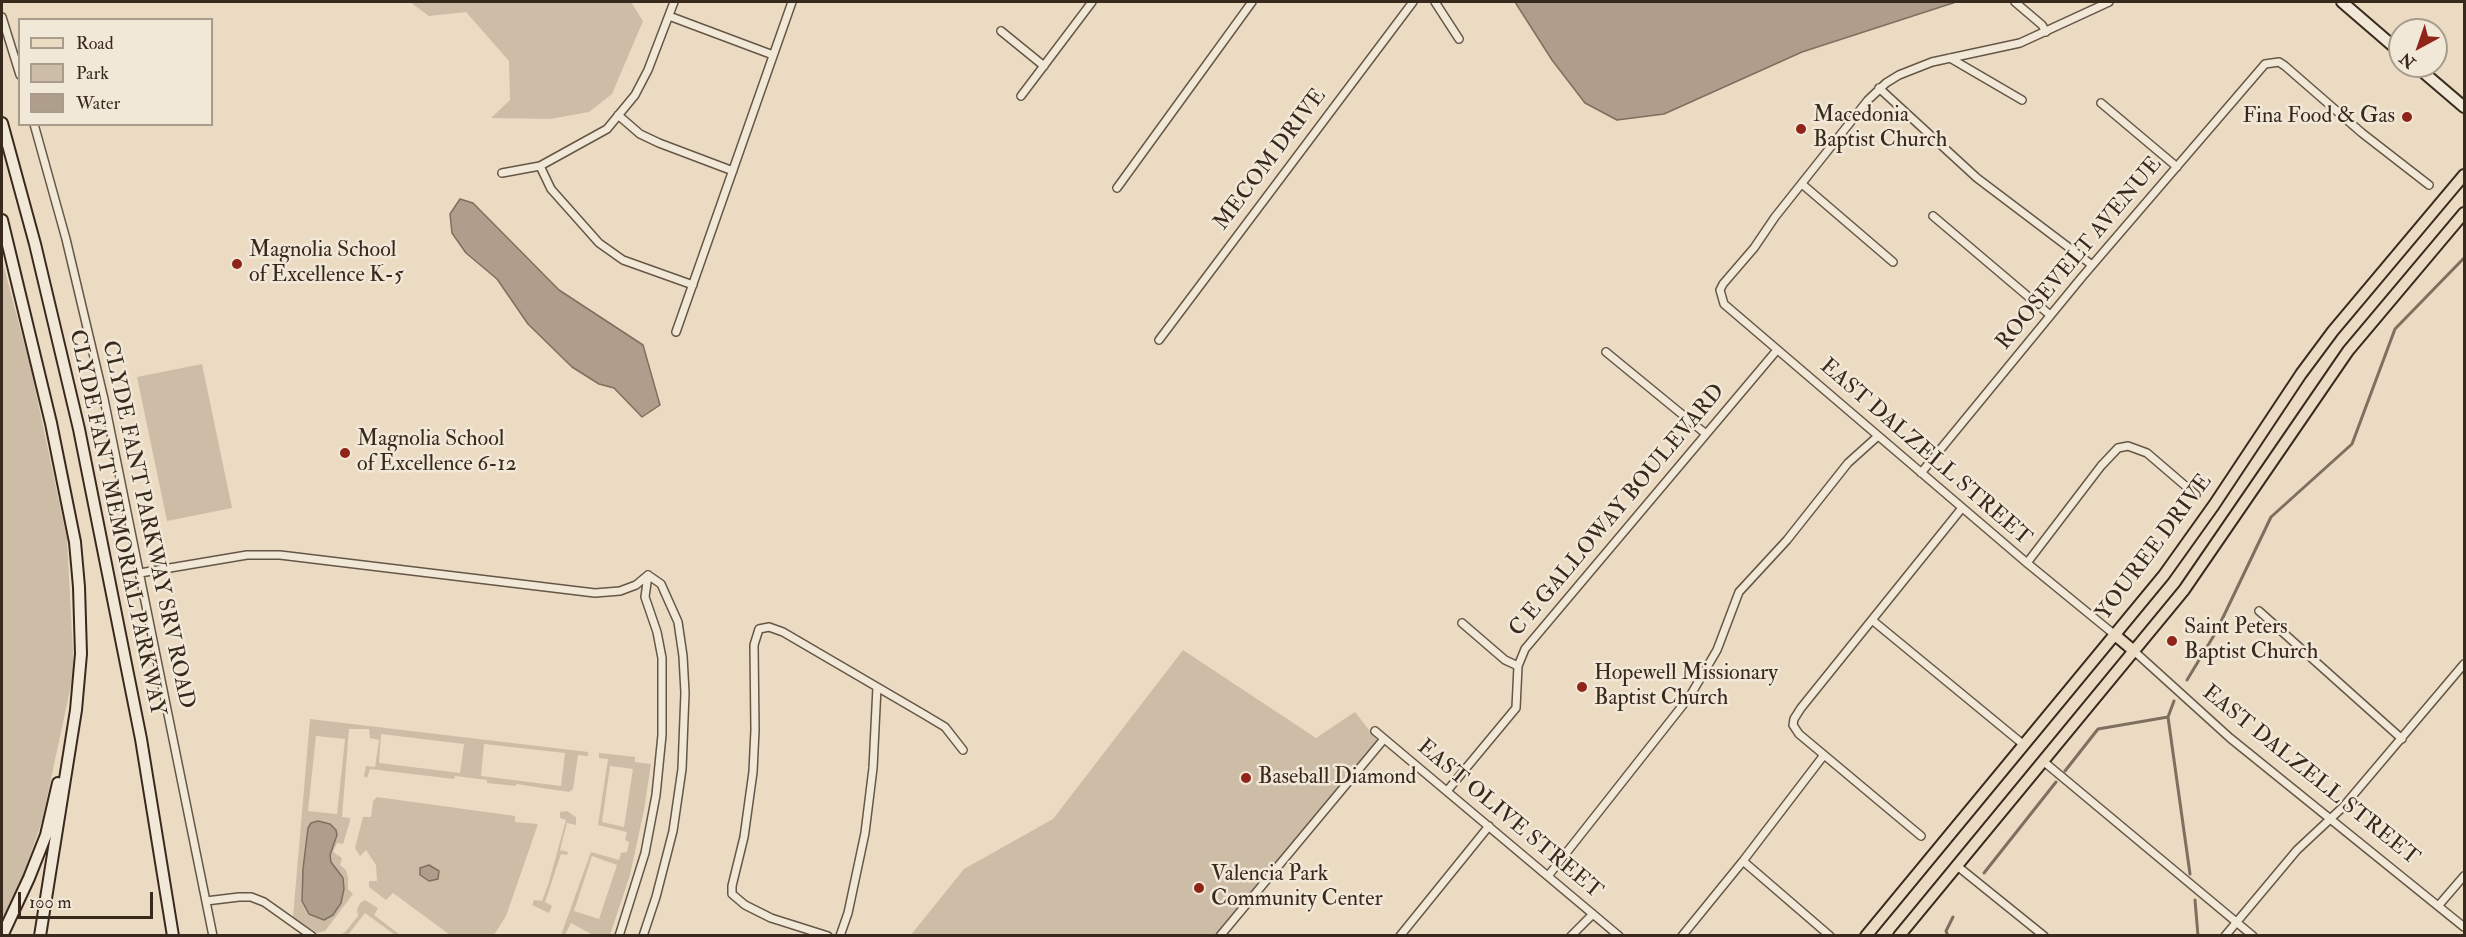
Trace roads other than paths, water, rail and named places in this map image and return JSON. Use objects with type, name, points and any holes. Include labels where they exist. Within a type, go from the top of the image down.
[{"type":"main road","points":[[2342,2],[2388,42]]},
{"type":"main road","points":[[2430,78],[2464,107]]},
{"type":"main road","name":"CLYDE FANT MEMORIAL PARKWAY","points":[[2,123],[41,266],[79,429],[141,739],[173,936]]},
{"type":"main road","name":"YOUREE DRIVE","points":[[1866,936],[2115,635],[2187,544],[2294,383],[2333,331],[2464,175]]},
{"type":"main road","name":"YOUREE DRIVE","points":[[1899,936],[2134,651],[2212,552],[2348,351],[2464,213]]},
{"type":"main road","name":"CLYDE FANT MEMORIAL PARKWAY","points":[[2,220],[51,423],[75,542],[81,632],[76,710],[40,936]]},
{"type":"main road","points":[[2115,635],[2134,651]]},
{"type":"main road","points":[[2,936],[46,835],[76,710]]},
{"type":"main road","points":[[164,878],[180,936]]},
{"type":"street","points":[[502,173],[540,166],[607,129],[635,95],[648,70],[674,2]]},
{"type":"street","points":[[676,332],[792,2]]},
{"type":"street","points":[[1021,96],[1092,2]]},
{"type":"street","points":[[1117,188],[1252,2]]},
{"type":"street","name":"MECOM DRIVE","points":[[1159,340],[1413,2]]},
{"type":"street","points":[[1435,2],[1459,39]]},
{"type":"street","points":[[2015,2],[2042,25],[2046,32]]},
{"type":"street","points":[[1893,262],[1802,184],[1879,88],[1899,75],[1950,58],[2000,48],[2046,32],[2109,2]]},
{"type":"street","points":[[669,16],[773,55]]},
{"type":"street","points":[[2,17],[18,69]]},
{"type":"street","points":[[1001,31],[1044,66]]},
{"type":"street","points":[[1950,58],[2022,100]]},
{"type":"street","name":"ROOSEVELT AVENUE","points":[[1921,473],[2092,265],[2261,67],[2269,62],[2279,62],[2285,66],[2362,133],[2429,185]]},
{"type":"street","points":[[1879,88],[1977,178],[2092,265]]},
{"type":"street","points":[[2101,104],[2177,167]]},
{"type":"street","points":[[618,115],[640,134],[733,171]]},
{"type":"street","name":"CLYDE FANT PARKWAY SRV ROAD","points":[[35,126],[66,239],[92,347],[213,936]]},
{"type":"street","points":[[540,166],[551,189],[599,243],[623,260],[693,285]]},
{"type":"street","name":"EAST DALZELL STREET","points":[[1802,184],[1720,290],[1724,304],[1962,508],[2115,635]]},
{"type":"street","points":[[1933,216],[2050,315]]},
{"type":"street","name":"C E GALLOWAY BOULEVARD","points":[[1447,791],[1512,715],[1517,703],[1518,666],[1525,649],[1777,350]]},
{"type":"street","points":[[1606,352],[1706,434]]},
{"type":"street","points":[[1548,876],[1690,696],[1717,650],[1739,592],[1787,540],[1848,463],[1878,436]]},
{"type":"street","points":[[2027,563],[2101,466],[2118,448],[2128,446],[2147,453],[2196,495]]},
{"type":"street","points":[[1921,836],[1799,734],[1793,725],[1801,708],[1962,508]]},
{"type":"street","points":[[140,573],[247,555],[287,556],[595,593],[628,588],[636,585],[648,575]]},
{"type":"street","points":[[619,936],[645,854],[656,795],[662,735],[662,658],[657,632],[645,597],[648,575]]},
{"type":"street","points":[[643,936],[673,831],[682,769],[685,704],[683,656],[678,622],[661,584],[648,575]]},
{"type":"street","points":[[2259,611],[2402,739]]},
{"type":"street","points":[[1872,620],[2024,745]]},
{"type":"street","points":[[1462,623],[1505,660],[1518,666]]},
{"type":"street","points":[[828,936],[771,918],[745,905],[732,894],[747,821],[753,772],[754,645],[759,629],[769,627],[783,632],[945,727],[963,750]]},
{"type":"street","name":"EAST DALZELL STREET","points":[[2134,651],[2230,738],[2330,819],[2341,825],[2464,927]]},
{"type":"street","points":[[2225,936],[2297,850],[2330,819],[2402,739],[2464,664]]},
{"type":"street","points":[[840,936],[848,914],[865,833],[873,768],[877,687]]},
{"type":"street","name":"EAST OLIVE STREET","points":[[1375,731],[1619,936]]},
{"type":"street","points":[[1220,936],[1384,739]]},
{"type":"street","points":[[1682,936],[1824,755]]},
{"type":"street","points":[[2043,761],[2253,936]]},
{"type":"street","points":[[1400,936],[1489,826]]},
{"type":"street","points":[[1743,861],[1788,897],[1830,936]]},
{"type":"street","points":[[1956,865],[2043,936]]},
{"type":"street","points":[[2439,905],[2464,876]]},
{"type":"street","points":[[206,901],[238,897],[258,899],[312,936]]},
{"type":"street","points":[[1571,936],[1593,914]]},
{"type":"water","points":[[1515,2],[1956,2],[1802,52],[1664,114],[1617,120],[1585,103],[1552,60]]},
{"type":"water","points":[[460,199],[473,203],[559,290],[643,345],[660,405],[642,417],[614,388],[599,384],[572,367],[528,324],[497,279],[466,253],[452,233],[450,214]]},
{"type":"water","points":[[318,821],[330,824],[336,830],[337,835],[330,855],[331,862],[343,878],[344,889],[341,903],[333,915],[324,920],[309,914],[302,901],[308,828],[311,823]]},
{"type":"water","points":[[429,865],[439,871],[438,879],[429,881],[420,875],[420,868]]},
{"type":"waterway","points":[[2187,680],[2216,632],[2271,517],[2352,444],[2395,329],[2464,258]]},
{"type":"waterway","points":[[2174,701],[2168,717],[2190,874]]},
{"type":"waterway","points":[[2065,771],[2098,729],[2168,717]]},
{"type":"waterway","points":[[1984,873],[2056,782]]},
{"type":"waterway","points":[[2195,900],[2198,936]]},
{"type":"waterway","points":[[1948,936],[1946,931],[1953,917]]},
{"type":"place","name":"Fina Food & Gas","points":[[2407,117]]},
{"type":"place","name":"Macedonia Baptist Church","points":[[1801,129]]},
{"type":"place","name":"Magnolia School of Excellence K-5","points":[[237,264]]},
{"type":"place","name":"Magnolia School of Excellence 6-12","points":[[345,453]]},
{"type":"place","name":"Saint Peters Baptist Church","points":[[2172,641]]},
{"type":"place","name":"Hopewell Missionary Baptist Church","points":[[1582,687]]},
{"type":"place","name":"Baseball Diamond","points":[[1246,778]]},
{"type":"place","name":"Valencia Park Community Center","points":[[1199,888]]}]
